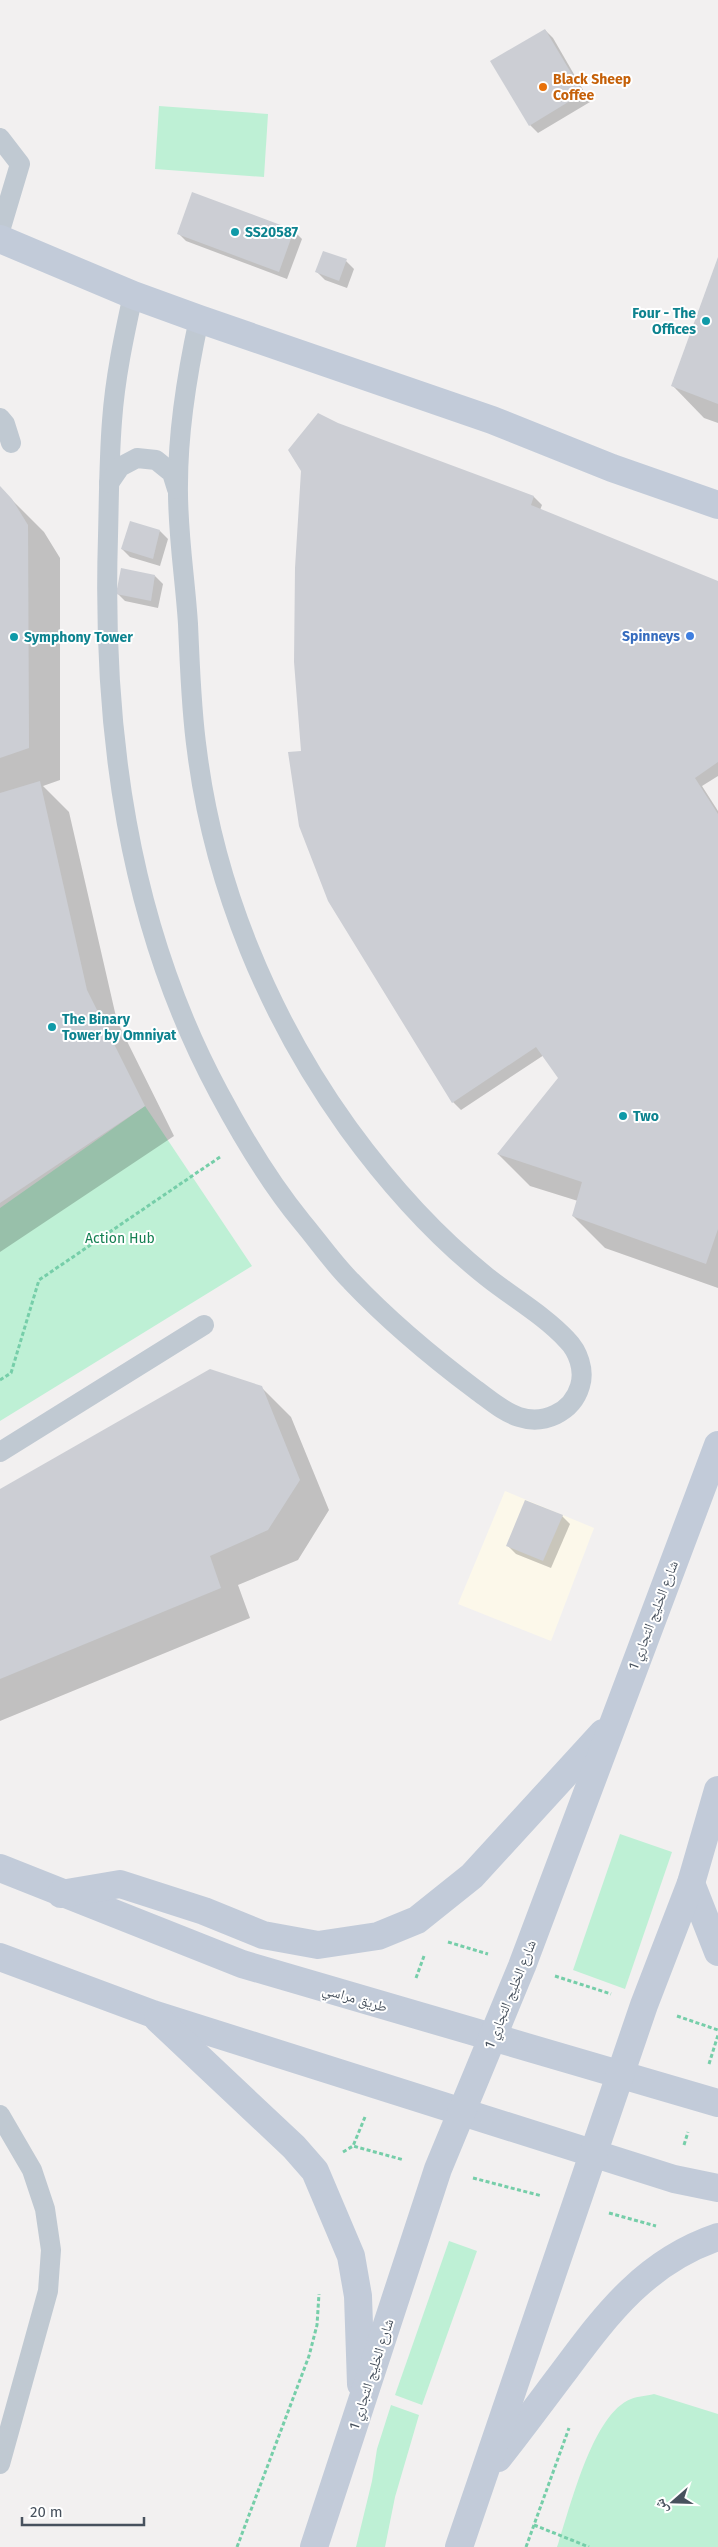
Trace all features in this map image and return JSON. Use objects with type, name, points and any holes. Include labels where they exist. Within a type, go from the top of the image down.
[{"type":"main road","points":[[0,239],[133,295],[492,420],[612,468],[718,505]]},
{"type":"main road","name":"شارع الخليج التجاري 1","points":[[314,2547],[438,2169],[534,1934],[612,1722],[718,1445]]},
{"type":"main road","points":[[61,1894],[120,1884],[204,1912],[263,1935],[318,1944],[378,1936],[417,1920],[472,1876],[612,1722]]},
{"type":"main road","points":[[459,2547],[595,2154],[644,2005],[691,1884],[718,1790]]},
{"type":"main road","name":"طريق مراسي","points":[[0,1868],[61,1894],[242,1964],[718,2103]]},
{"type":"main road","points":[[691,1884],[718,1952]]},
{"type":"main road","points":[[0,1957],[153,2014],[595,2154],[674,2178],[718,2188]]},
{"type":"main road","points":[[153,2014],[294,2147],[315,2171],[350,2256],[358,2296],[362,2402]]},
{"type":"main road","points":[[482,2479],[616,2304],[640,2281],[666,2262],[702,2242],[718,2237]]},
{"type":"lane","points":[[0,138],[20,164],[0,231]]},
{"type":"lane","points":[[133,295],[120,357],[112,420],[106,604],[120,797],[136,877],[164,972],[198,1055],[245,1140],[292,1210],[349,1279],[415,1342],[505,1411],[526,1420],[549,1418],[568,1407],[580,1387],[581,1364],[572,1343],[483,1274],[432,1229],[387,1180],[347,1126],[310,1071],[278,1012],[251,951],[226,880],[210,824],[198,759],[190,692],[188,626],[178,491],[183,404],[199,319]]},
{"type":"lane","points":[[0,418],[5,424],[11,443]]},
{"type":"lane","points":[[109,483],[120,466],[137,458],[156,460],[172,472],[178,491]]},
{"type":"lane","points":[[0,1452],[204,1325]]},
{"type":"lane","points":[[0,2115],[32,2170],[45,2210],[51,2250],[48,2291],[0,2464]]},
{"type":"path","points":[[0,1380],[11,1373],[39,1280],[245,1140]]},
{"type":"path","points":[[237,2547],[310,2356],[317,2325],[319,2285]]},
{"type":"path","points":[[534,2525],[588,2547]]},
{"type":"shaded area","points":[[505,1491],[594,1528],[551,1641],[458,1604]]},
{"type":"green space","points":[[159,106],[268,114],[264,177],[155,169]]},
{"type":"green space","name":"Action Hub","points":[[145,1106],[252,1266],[0,1421],[0,1208]]},
{"type":"green space","points":[[620,1834],[672,1852],[625,1989],[573,1970]]},
{"type":"green space","points":[[449,2241],[477,2251],[422,2405],[395,2395]]},
{"type":"green space","points":[[654,2394],[718,2414],[718,2547],[557,2547],[584,2464],[605,2423],[617,2408],[631,2399]]},
{"type":"green space","points":[[391,2405],[419,2415],[395,2497],[385,2547],[356,2547],[372,2481],[377,2449]]},
{"type":"building","points":[[545,29],[583,93],[529,126],[490,61]]},
{"type":"building","name":"SS20587","points":[[192,192],[294,230],[279,272],[177,234]]},
{"type":"building","points":[[323,251],[347,259],[339,281],[315,272]]},
{"type":"building","name":"Four - The Offices","points":[[718,257],[718,404],[671,386]]},
{"type":"building","points":[[318,413],[338,423],[534,496],[531,505],[718,581],[718,762],[695,778],[718,814],[718,1229],[706,1264],[572,1216],[582,1182],[497,1154],[558,1078],[536,1047],[452,1103],[328,901],[299,826],[288,752],[301,751],[294,662],[295,568],[301,471],[288,450]]},
{"type":"building","name":"Symphony Tower","points":[[0,486],[12,499],[28,525],[29,748],[0,758]]},
{"type":"building","points":[[130,521],[160,530],[153,559],[121,549]]},
{"type":"building","points":[[121,568],[155,575],[151,601],[116,594]]},
{"type":"building","name":"The Binary Tower by Omniyat","points":[[40,781],[87,990],[145,1106],[0,1203],[0,793]]},
{"type":"building","points":[[210,1369],[262,1386],[300,1480],[268,1530],[210,1556],[221,1588],[0,1679],[0,1489]]},
{"type":"building","points":[[525,1500],[563,1515],[543,1561],[506,1546]]},
{"type":"place","name":"Black Sheep Coffee","points":[[543,87]]},
{"type":"place","name":"SS20587","points":[[235,232]]},
{"type":"place","name":"Four - The Offices","points":[[706,321]]},
{"type":"place","name":"Spinneys","points":[[690,636]]},
{"type":"place","name":"Symphony Tower","points":[[14,637]]},
{"type":"place","name":"The Binary Tower by Omniyat","points":[[52,1027]]},
{"type":"place","name":"Two","points":[[623,1116]]}]
